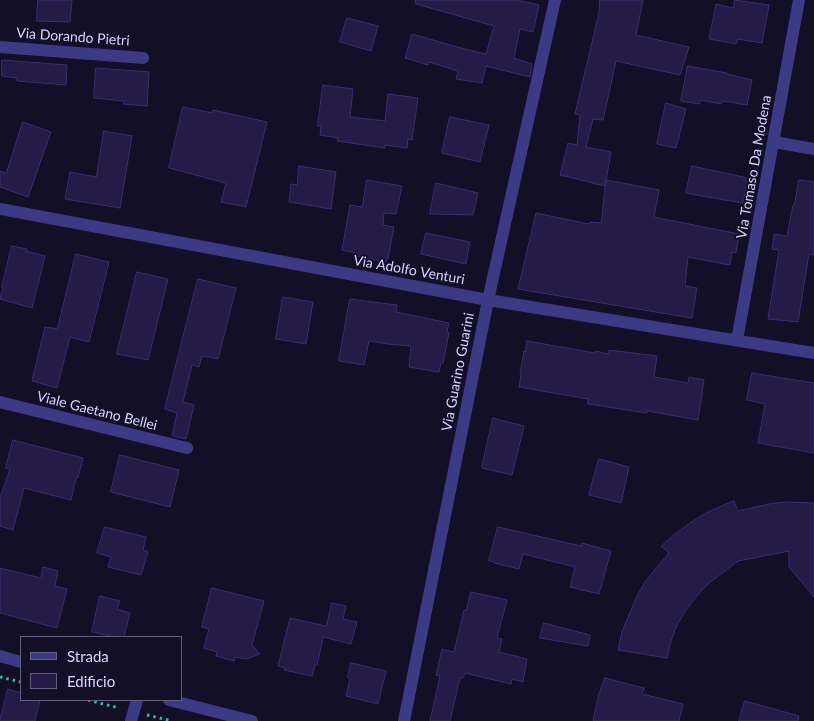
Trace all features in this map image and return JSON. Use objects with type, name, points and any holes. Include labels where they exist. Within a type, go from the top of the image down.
[{"type":"street","name":"Via Guarino Guarini","points":[[404,721],[488,300],[554,0]]},
{"type":"street","name":"Via Tomaso Da Modena","points":[[737,340],[799,0]]},
{"type":"street","name":"Via Dorando Pietri","points":[[0,47],[143,58]]},
{"type":"street","points":[[774,142],[814,149]]},
{"type":"street","name":"Via Adolfo Venturi","points":[[0,209],[488,300],[814,353]]},
{"type":"street","name":"Viale Gaetano Bellei","points":[[0,402],[187,448]]},
{"type":"street","points":[[0,656],[20,662]]},
{"type":"street","points":[[131,721],[137,701]]},
{"type":"street","points":[[173,701],[252,721]]},
{"type":"path","points":[[0,677],[20,682]]},
{"type":"building","points":[[38,0],[72,0],[70,22],[37,21]]},
{"type":"building","points":[[416,0],[517,0],[539,5],[533,32],[520,29],[514,58],[532,64],[530,77],[486,66],[482,83],[456,79],[458,71],[429,62],[428,65],[405,58],[412,34],[486,54],[494,26],[416,4]]},
{"type":"building","points":[[600,0],[643,0],[636,35],[689,47],[680,75],[616,61],[603,120],[593,119],[586,147],[611,152],[605,186],[560,175],[568,143],[577,145],[580,115],[575,114],[599,13]]},
{"type":"building","points":[[735,0],[769,5],[762,43],[738,39],[736,44],[709,39],[716,4],[733,8]]},
{"type":"building","points":[[347,18],[378,26],[371,51],[340,42]]},
{"type":"building","points":[[2,60],[67,65],[66,85],[17,81],[17,78],[2,76]]},
{"type":"building","points":[[688,66],[752,80],[747,105],[723,101],[721,104],[701,100],[699,104],[681,101]]},
{"type":"building","points":[[96,68],[149,72],[147,106],[124,104],[124,101],[94,98]]},
{"type":"building","points":[[323,85],[353,89],[350,117],[385,121],[388,94],[418,98],[412,140],[408,139],[407,148],[385,145],[385,148],[337,141],[338,138],[320,135],[321,126],[318,126]]},
{"type":"building","points":[[666,103],[686,109],[676,148],[657,144]]},
{"type":"building","points":[[183,107],[212,113],[213,110],[267,122],[246,207],[221,202],[226,183],[169,168]]},
{"type":"building","points":[[450,117],[489,125],[480,162],[442,153]]},
{"type":"building","points":[[23,122],[51,132],[28,197],[0,187],[0,171],[6,173]]},
{"type":"building","points":[[104,131],[132,136],[120,208],[65,199],[70,172],[96,177]]},
{"type":"building","points":[[299,166],[336,172],[331,209],[289,202],[291,184],[297,185]]},
{"type":"building","points":[[692,166],[748,178],[743,203],[686,193]]},
{"type":"building","points":[[367,180],[402,186],[396,214],[384,213],[383,225],[394,227],[386,262],[356,256],[356,253],[342,250],[350,205],[362,207]]},
{"type":"building","points":[[606,180],[659,190],[654,217],[739,234],[736,253],[732,252],[730,265],[688,257],[685,286],[697,288],[692,318],[518,289],[536,213],[589,224],[590,222],[601,223]]},
{"type":"building","points":[[799,180],[814,182],[814,255],[809,254],[798,322],[768,319],[779,250],[772,249],[774,234],[787,236]]},
{"type":"building","points":[[436,183],[478,193],[473,215],[430,214]]},
{"type":"building","points":[[426,233],[470,242],[466,264],[421,254]]},
{"type":"building","points":[[12,246],[45,256],[32,308],[0,299]]},
{"type":"building","points":[[76,254],[109,262],[89,342],[70,337],[57,388],[32,381],[45,327],[57,329]]},
{"type":"building","points":[[137,272],[168,279],[148,360],[117,354]]},
{"type":"building","points":[[198,279],[236,288],[218,359],[202,356],[199,367],[192,365],[183,402],[194,405],[186,439],[172,436],[177,413],[165,409]]},
{"type":"building","points":[[283,297],[313,302],[306,344],[276,339]]},
{"type":"building","points":[[350,299],[397,305],[396,312],[449,323],[443,363],[441,363],[439,372],[409,367],[411,346],[369,341],[364,365],[339,361]]},
{"type":"building","points":[[527,341],[595,353],[596,351],[608,354],[609,350],[657,356],[654,377],[688,383],[689,377],[704,380],[698,420],[647,411],[647,413],[588,404],[588,399],[519,387]]},
{"type":"building","points":[[752,373],[814,383],[814,453],[758,443],[765,404],[747,400]]},
{"type":"building","points":[[493,418],[524,426],[512,475],[482,468]]},
{"type":"building","points":[[13,440],[83,458],[71,500],[24,488],[13,530],[0,526],[0,498],[10,469],[6,468]]},
{"type":"building","points":[[120,455],[179,470],[170,507],[111,492]]},
{"type":"building","points":[[599,459],[629,467],[621,503],[589,495]]},
{"type":"building","points":[[734,501],[738,511],[785,502],[814,503],[814,597],[789,567],[789,551],[738,561],[708,584],[686,610],[677,625],[667,658],[618,650],[622,632],[636,598],[645,582],[669,553],[661,546],[706,513]]},
{"type":"building","points":[[105,527],[146,537],[143,550],[148,552],[141,575],[108,567],[111,557],[97,553]]},
{"type":"building","points":[[498,527],[581,546],[582,543],[611,551],[599,594],[570,587],[575,567],[523,554],[519,569],[489,561]]},
{"type":"building","points":[[43,567],[58,571],[55,586],[67,589],[57,628],[0,613],[0,568],[41,578]]},
{"type":"building","points":[[212,588],[264,601],[252,645],[260,654],[246,659],[235,657],[234,661],[216,656],[217,652],[204,648],[209,629],[202,627]]},
{"type":"building","points":[[471,592],[507,600],[497,638],[502,639],[499,652],[527,659],[523,682],[512,679],[511,684],[465,673],[463,678],[460,678],[450,721],[430,721],[440,676],[436,675],[442,649],[454,652],[464,610],[466,610]]},
{"type":"building","points":[[100,596],[120,601],[117,609],[130,613],[124,636],[110,636],[92,632]]},
{"type":"building","points":[[332,603],[346,606],[343,619],[357,622],[351,644],[323,637],[317,665],[315,665],[312,676],[284,670],[285,668],[278,666],[290,618],[326,626]]},
{"type":"building","points":[[544,623],[590,635],[588,646],[540,638]]},
{"type":"building","points":[[351,663],[386,671],[378,704],[346,696]]},
{"type":"building","points":[[605,678],[644,688],[642,694],[683,704],[679,721],[593,721],[598,697]]},
{"type":"building","points":[[8,689],[20,693],[20,701],[40,701],[35,721],[0,721]]},
{"type":"building","points":[[745,701],[799,716],[798,721],[739,721]]}]
